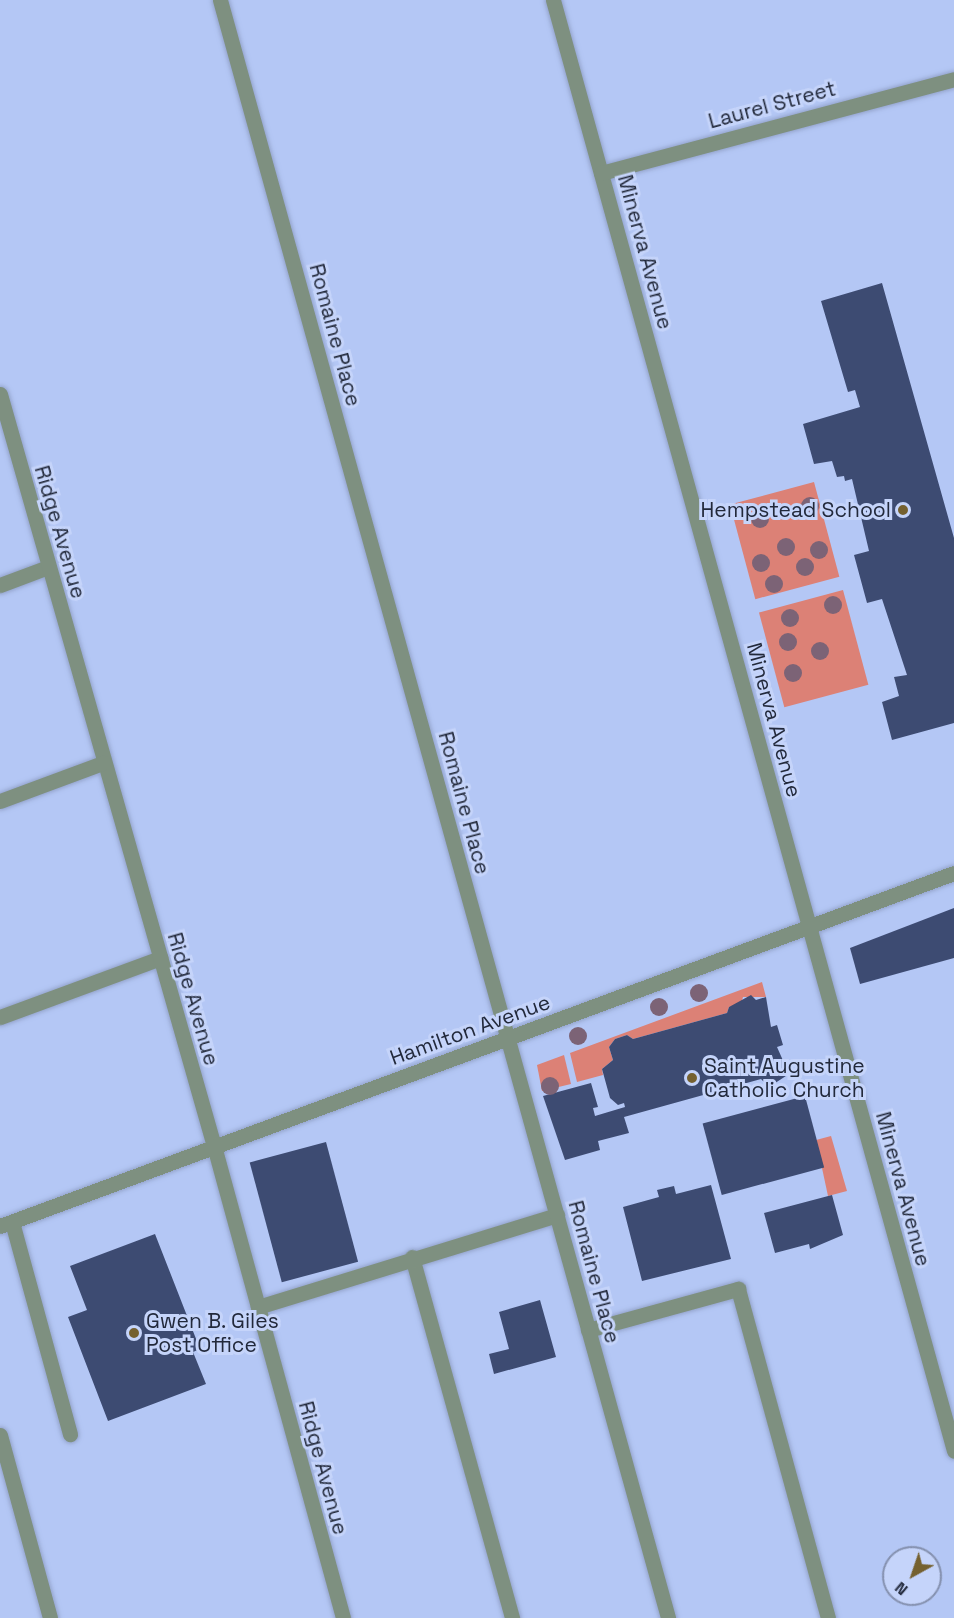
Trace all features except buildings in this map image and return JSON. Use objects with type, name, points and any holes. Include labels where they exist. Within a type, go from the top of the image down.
[{"type":"street","name":"Romaine Place","points":[[220,0],[668,1618]]},
{"type":"street","name":"Minerva Avenue","points":[[553,0],[954,1451]]},
{"type":"street","name":"Laurel Street","points":[[601,173],[954,79]]},
{"type":"street","name":"Ridge Avenue","points":[[0,394],[103,764],[214,1146],[343,1618]]},
{"type":"street","points":[[0,585],[48,567]]},
{"type":"street","points":[[0,801],[103,764]]},
{"type":"street","name":"Hamilton Avenue","points":[[6,1224],[954,873]]},
{"type":"street","points":[[0,1017],[160,958]]},
{"type":"street","points":[[258,1307],[412,1257],[557,1215]]},
{"type":"street","points":[[6,1224],[69,1434]]},
{"type":"street","points":[[412,1257],[512,1618]]},
{"type":"street","points":[[588,1330],[738,1288],[828,1618]]},
{"type":"street","points":[[0,1434],[50,1618]]},
{"type":"shaded area","points":[[814,482],[839,577],[755,599],[730,505]]},
{"type":"shaded area","points":[[843,590],[868,685],[784,707],[759,613]]},
{"type":"shaded area","points":[[762,982],[766,997],[743,997],[741,1004],[729,1007],[727,1013],[633,1039],[627,1035],[615,1039],[609,1047],[613,1060],[602,1069],[603,1075],[577,1082],[570,1053]]},
{"type":"shaded area","points":[[564,1055],[571,1084],[542,1091],[537,1065]]},
{"type":"shaded area","points":[[831,1136],[847,1191],[828,1196],[816,1140]]},
{"type":"place","name":"Hempstead School","points":[[903,510]]},
{"type":"place","name":"Saint Augustine Catholic Church","points":[[692,1078]]},
{"type":"place","name":"Gwen B. Giles Post Office","points":[[134,1333]]}]
